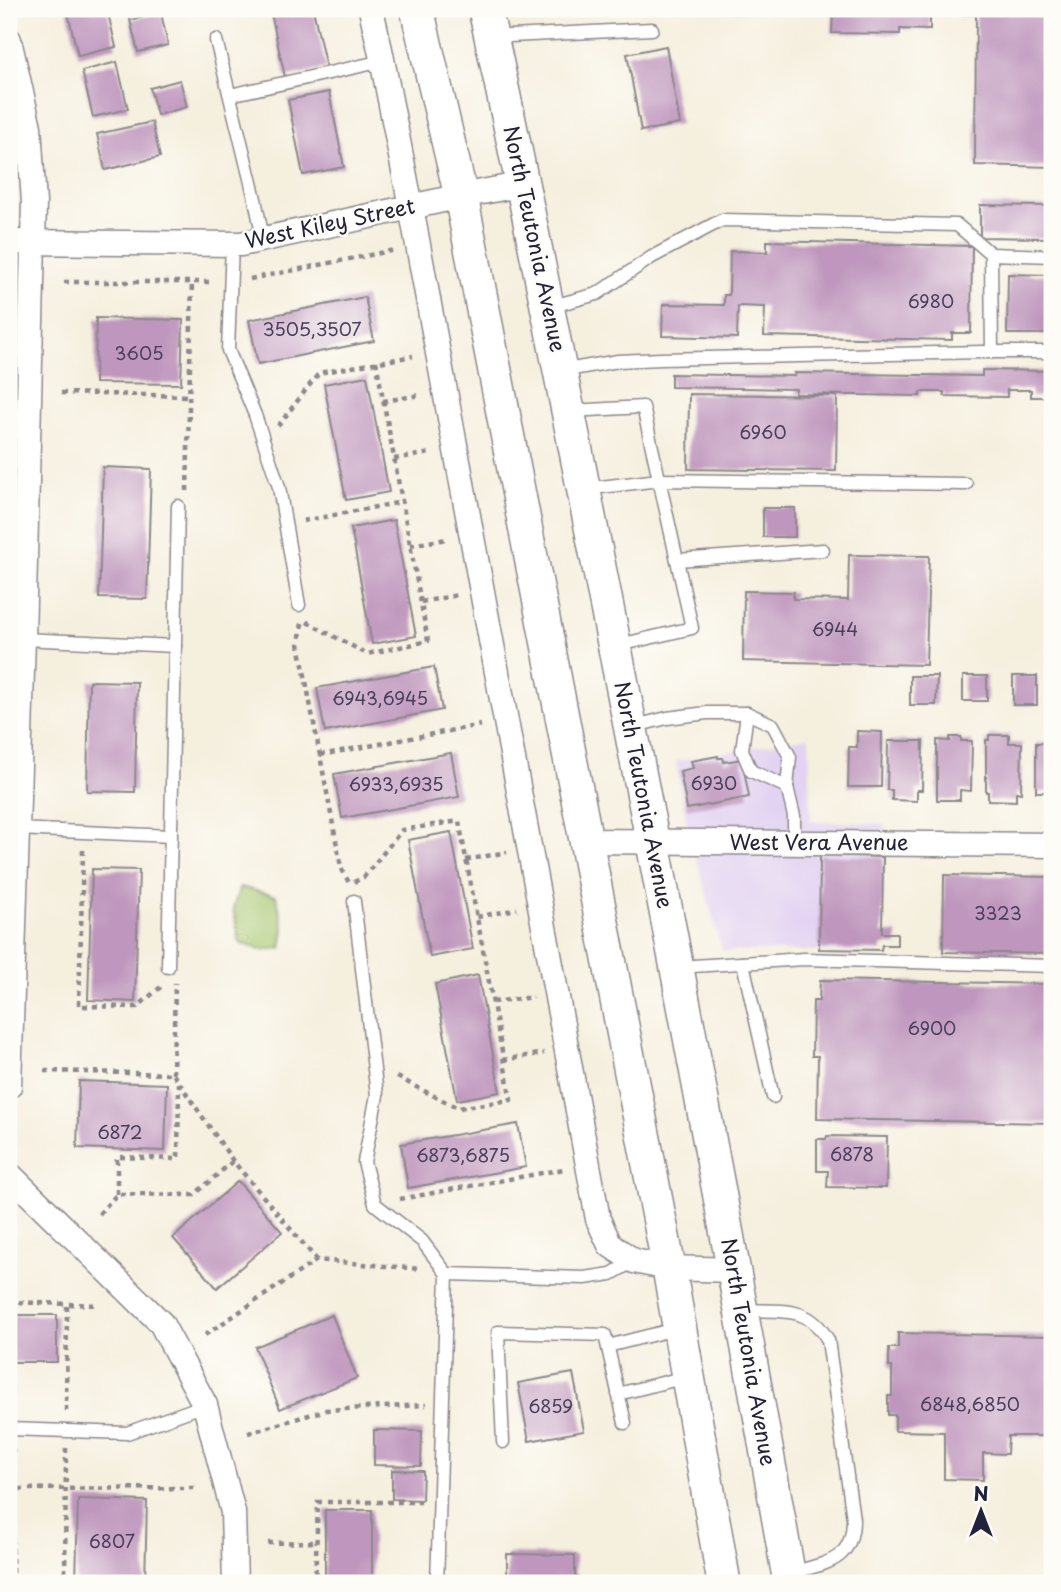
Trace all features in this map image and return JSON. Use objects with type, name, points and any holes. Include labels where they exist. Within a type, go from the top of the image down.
[{"type":"main road","points":[[417,9],[461,195],[669,1268],[724,1583]]},
{"type":"main road","name":"North Teutonia Avenue","points":[[488,23],[524,184],[631,727],[734,1270],[789,1579]]},
{"type":"street","points":[[371,9],[411,207],[598,1219],[610,1245],[634,1261],[669,1268],[734,1270]]},
{"type":"street","points":[[9,40],[29,127],[34,203],[21,242],[23,639],[9,1086]]},
{"type":"street","name":"West Kiley Street","points":[[21,242],[242,244],[461,195],[524,184]]},
{"type":"street","name":"West Vera Avenue","points":[[585,841],[1052,845]]},
{"type":"street","points":[[9,1174],[161,1323],[205,1405],[233,1512],[235,1583]]},
{"type":"lane","points":[[488,23],[652,29]]},
{"type":"lane","points":[[216,40],[263,239]]},
{"type":"lane","points":[[230,94],[383,61]]},
{"type":"lane","points":[[548,307],[597,294],[652,257],[722,220],[957,225],[991,254],[1052,256]]},
{"type":"lane","points":[[232,244],[228,350],[255,415],[279,487],[299,605]]},
{"type":"lane","points":[[991,254],[992,352]]},
{"type":"lane","points":[[561,371],[618,361],[1052,352]]},
{"type":"lane","points":[[568,411],[643,407],[692,628],[615,646]]},
{"type":"lane","points":[[583,489],[659,480],[966,484]]},
{"type":"lane","points":[[168,967],[178,506]]},
{"type":"lane","points":[[677,560],[824,550]]},
{"type":"lane","points":[[23,639],[175,646]]},
{"type":"lane","points":[[631,727],[667,718],[707,713],[747,713],[773,725],[790,757],[787,786],[794,816],[794,843]]},
{"type":"lane","points":[[747,713],[742,750],[751,771],[787,786]]},
{"type":"lane","points":[[17,829],[170,836]]},
{"type":"lane","points":[[354,901],[377,1095],[364,1161],[375,1204],[422,1241],[446,1273],[437,1583]]},
{"type":"lane","points":[[677,967],[804,959],[1052,966]]},
{"type":"lane","points":[[743,963],[773,1097]]},
{"type":"lane","points":[[446,1273],[585,1278],[611,1274],[634,1261]]},
{"type":"lane","points":[[741,1310],[795,1312],[810,1317],[828,1340],[853,1534],[839,1558],[789,1579]]},
{"type":"lane","points":[[608,1346],[680,1328]]},
{"type":"lane","points":[[503,1442],[498,1332],[605,1335],[625,1423]]},
{"type":"lane","points":[[618,1394],[688,1377]]},
{"type":"lane","points":[[11,1429],[127,1433],[205,1405]]},
{"type":"path","points":[[178,506],[187,497],[192,281]]},
{"type":"path","points":[[265,444],[319,373],[415,355]]},
{"type":"path","points":[[303,620],[367,654],[428,641],[376,361]]},
{"type":"path","points":[[61,393],[189,396]]},
{"type":"path","points":[[383,401],[422,395]]},
{"type":"path","points":[[394,459],[433,452]]},
{"type":"path","points":[[285,524],[402,502]]},
{"type":"path","points":[[410,545],[449,539]]},
{"type":"path","points":[[421,602],[459,595]]},
{"type":"path","points":[[299,605],[303,620],[299,644],[341,867],[350,883],[354,901]]},
{"type":"path","points":[[320,755],[483,724]]},
{"type":"path","points":[[350,883],[364,877],[402,831],[459,821],[511,1100],[458,1108],[373,1065]]},
{"type":"path","points":[[83,832],[79,1006],[137,1007],[165,983],[175,983]]},
{"type":"path","points":[[466,860],[507,852]]},
{"type":"path","points":[[477,917],[517,909]]},
{"type":"path","points":[[168,967],[174,972],[175,983],[173,1074],[233,1161],[317,1260]]},
{"type":"path","points":[[492,1002],[534,997]]},
{"type":"path","points":[[503,1060],[544,1053]]},
{"type":"path","points":[[44,1071],[173,1074]]},
{"type":"path","points":[[99,1214],[117,1194],[117,1157],[178,1159],[179,1082]]},
{"type":"path","points":[[117,1194],[194,1195],[233,1161]]},
{"type":"path","points":[[375,1204],[565,1169]]},
{"type":"path","points":[[205,1335],[317,1260],[446,1273]]},
{"type":"path","points":[[9,1302],[98,1305]]},
{"type":"path","points":[[65,1583],[67,1304]]},
{"type":"path","points":[[248,1433],[326,1410],[443,1404]]},
{"type":"path","points":[[11,1429],[12,1583]]},
{"type":"path","points":[[11,1489],[194,1488]]},
{"type":"path","points":[[315,1583],[318,1502],[439,1503]]},
{"type":"path","points":[[268,1543],[316,1542]]},
{"type":"shaded area","points":[[809,737],[811,821],[885,824],[882,951],[722,951],[686,819],[676,761]]},
{"type":"green space","points":[[240,887],[276,896],[284,929],[281,948],[262,950],[240,943],[233,908]]},
{"type":"building","points":[[67,9],[107,9],[116,47],[78,56]]},
{"type":"building","points":[[270,9],[313,9],[326,68],[285,77]]},
{"type":"building","points":[[715,9],[1052,9],[1052,167],[975,165],[976,15],[930,14],[930,30],[900,29],[900,34],[832,33],[833,13]]},
{"type":"building","points":[[161,13],[168,45],[138,52],[130,20]]},
{"type":"building","points":[[666,46],[680,124],[641,131],[627,54]]},
{"type":"building","points":[[117,62],[128,109],[93,117],[82,71]]},
{"type":"building","points":[[180,80],[187,107],[157,115],[150,88]]},
{"type":"building","points":[[329,92],[344,167],[303,175],[288,100]]},
{"type":"building","points":[[152,122],[160,157],[105,170],[97,134]]},
{"type":"building","points":[[980,205],[1052,206],[1052,238],[980,237]]},
{"type":"building","points":[[767,241],[972,246],[971,333],[952,333],[952,340],[764,336],[765,307],[738,306],[737,338],[662,336],[663,304],[724,305],[724,295],[729,295],[730,251],[767,252]]},
{"type":"building","points":[[1008,274],[1052,275],[1052,334],[1007,334]]},
{"type":"building","points":[[365,297],[374,341],[258,364],[249,320]]},
{"type":"building","points":[[96,318],[183,320],[181,384],[95,383]]},
{"type":"building","points":[[982,370],[1052,371],[1052,397],[1031,397],[1031,390],[1007,390],[1007,397],[944,396],[944,392],[920,392],[920,396],[795,394],[796,389],[671,387],[671,374],[982,376]]},
{"type":"building","points":[[367,376],[389,492],[346,500],[324,384]]},
{"type":"building","points":[[689,394],[837,396],[836,471],[688,469]]},
{"type":"building","points":[[103,467],[151,469],[147,599],[99,598]]},
{"type":"building","points":[[763,508],[795,508],[795,537],[763,537]]},
{"type":"building","points":[[394,520],[416,636],[372,644],[351,528]]},
{"type":"building","points":[[849,555],[929,556],[926,665],[743,661],[744,591],[794,592],[793,599],[848,600]]},
{"type":"building","points":[[434,667],[442,710],[325,732],[317,688]]},
{"type":"building","points":[[910,676],[937,676],[936,705],[910,705]]},
{"type":"building","points":[[963,676],[987,676],[987,701],[963,701]]},
{"type":"building","points":[[1013,676],[1037,676],[1037,705],[1013,705]]},
{"type":"building","points":[[89,681],[137,682],[135,792],[87,791]]},
{"type":"building","points":[[857,731],[882,732],[881,787],[848,787],[849,747],[857,747]]},
{"type":"building","points":[[1048,731],[1052,731],[1052,792],[1036,792],[1036,743],[1047,743]]},
{"type":"building","points":[[989,735],[1009,735],[1009,743],[1022,743],[1021,793],[1016,792],[1016,801],[988,800],[986,740],[989,740]]},
{"type":"building","points":[[950,737],[972,741],[971,791],[960,790],[960,800],[937,800],[937,740],[950,741]]},
{"type":"building","points":[[888,741],[923,741],[922,790],[917,790],[917,801],[892,800],[892,790],[887,790]]},
{"type":"building","points":[[451,753],[459,797],[342,818],[334,774]]},
{"type":"building","points":[[718,756],[723,758],[724,762],[742,759],[749,797],[687,809],[680,771],[693,768],[691,761]]},
{"type":"building","points":[[451,832],[473,949],[430,957],[408,840]]},
{"type":"building","points":[[820,855],[883,857],[882,933],[897,933],[897,945],[882,945],[881,950],[819,949]]},
{"type":"building","points":[[92,869],[139,870],[135,1002],[88,1000]]},
{"type":"building","points":[[944,875],[1052,877],[1052,954],[943,952]]},
{"type":"building","points":[[478,975],[500,1092],[457,1100],[435,984]]},
{"type":"building","points":[[820,980],[1052,984],[1052,1123],[817,1119],[818,1056],[812,1056],[813,1001],[819,1001]]},
{"type":"building","points":[[79,1081],[167,1084],[165,1151],[77,1148]]},
{"type":"building","points":[[518,1124],[526,1167],[408,1188],[401,1144]]},
{"type":"building","points":[[827,1136],[887,1137],[886,1188],[827,1187],[828,1171],[817,1171],[817,1139],[826,1139]]},
{"type":"building","points":[[238,1181],[282,1232],[217,1288],[173,1238]]},
{"type":"building","points":[[9,1315],[57,1315],[57,1362],[9,1362]]},
{"type":"building","points":[[332,1315],[357,1378],[280,1409],[255,1347]]},
{"type":"building","points":[[898,1333],[1052,1336],[1052,1436],[1008,1436],[1007,1454],[983,1453],[983,1480],[944,1479],[944,1432],[895,1431],[895,1415],[888,1415],[888,1396],[892,1396],[889,1348],[898,1348]]},
{"type":"building","points":[[573,1373],[584,1431],[529,1441],[518,1383]]},
{"type":"building","points":[[374,1430],[422,1431],[421,1466],[374,1465]]},
{"type":"building","points":[[392,1470],[423,1471],[422,1500],[392,1499]]},
{"type":"building","points":[[78,1499],[147,1501],[145,1583],[76,1583]]},
{"type":"building","points":[[325,1510],[372,1510],[372,1583],[325,1583]]},
{"type":"building","points":[[507,1554],[575,1555],[575,1577],[578,1577],[578,1583],[507,1583]]}]
